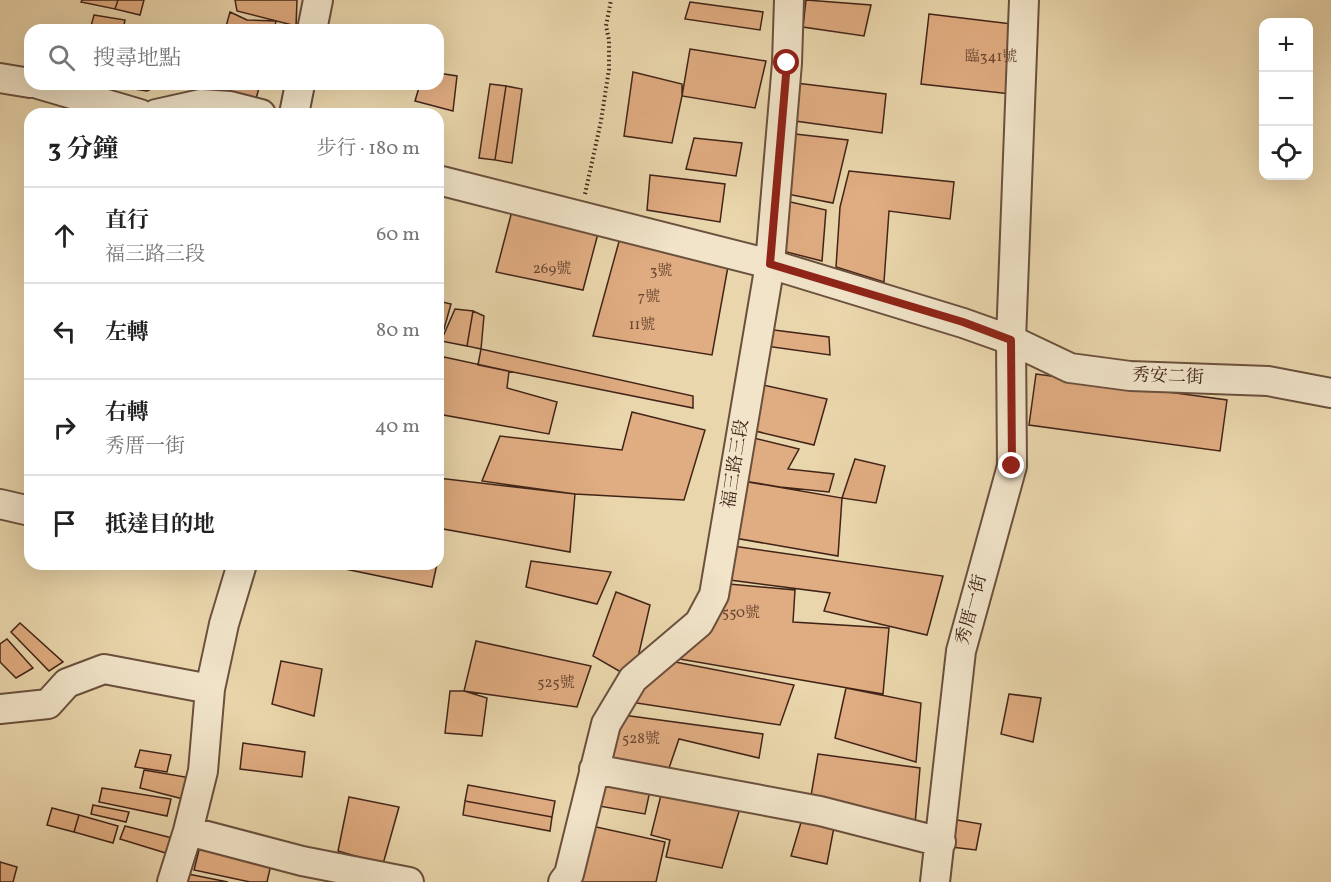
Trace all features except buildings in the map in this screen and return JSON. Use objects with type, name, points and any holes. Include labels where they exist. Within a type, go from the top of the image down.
[{"type":"street","points":[[313,24],[318,0]]},
{"type":"street","name":"福三路三段","points":[[563,882],[569,874],[606,724],[633,679],[699,623],[714,595],[770,264],[787,63],[789,0]]},
{"type":"street","name":"秀厝一街","points":[[935,882],[961,651],[1012,466],[1011,340],[1024,0]]},
{"type":"street","points":[[0,78],[24,82]]},
{"type":"street","points":[[58,90],[120,108]]},
{"type":"street","points":[[295,108],[299,90]]},
{"type":"street","points":[[183,108],[201,104],[238,108]]},
{"type":"street","name":"秀安二街","points":[[444,182],[770,264],[963,322],[1011,340],[1071,368],[1130,376],[1268,381],[1331,393]]},
{"type":"street","points":[[0,504],[24,510]]},
{"type":"street","points":[[171,882],[188,831],[203,771],[210,689],[239,570]]},
{"type":"street","points":[[0,709],[48,704],[67,683],[104,669],[210,689]]},
{"type":"street","points":[[594,769],[820,811],[940,842]]},
{"type":"street","points":[[188,831],[302,861],[410,882]]},
{"type":"path","points":[[580,217],[601,121],[609,69],[609,40],[606,26],[611,0]]},
{"type":"route","points":[[787,63],[770,264],[963,322],[1011,340],[1012,466]]}]
